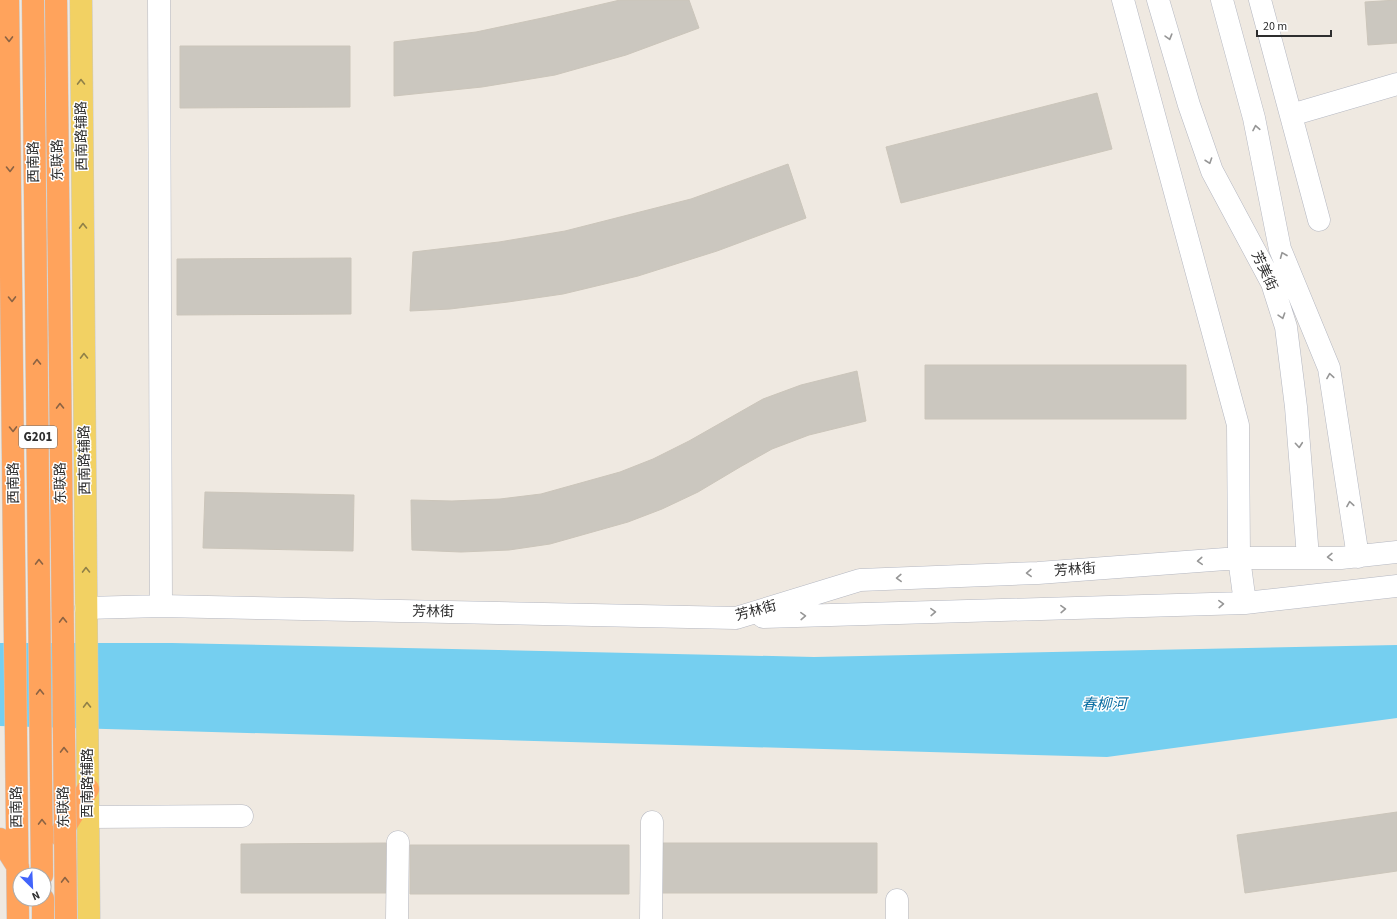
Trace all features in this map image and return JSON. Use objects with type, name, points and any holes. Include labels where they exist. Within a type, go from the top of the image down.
[{"type":"highway","name":"西南路","points":[[8,0],[18,867]]},
{"type":"highway","name":"西南路","points":[[33,0],[42,867]]},
{"type":"highway","name":"东联路","points":[[56,0],[66,919]]},
{"type":"highway","points":[[0,532],[14,499]]},
{"type":"highway","points":[[44,867],[88,781]]},
{"type":"highway","points":[[0,839],[18,867]]},
{"type":"highway","name":"西南路","points":[[18,907],[18,919]]},
{"type":"highway","points":[[43,907],[43,919]]},
{"type":"main road","name":"西南路辅路","points":[[81,0],[89,919]]},
{"type":"street","points":[[159,0],[161,606]]},
{"type":"street","points":[[1123,0],[1238,425],[1239,558],[1245,603]]},
{"type":"street","name":"芳美街","points":[[1158,0],[1189,105],[1212,171],[1272,283],[1286,327],[1296,407],[1308,557]]},
{"type":"street","name":"芳美街","points":[[1222,0],[1254,118],[1280,249],[1329,368],[1358,557]]},
{"type":"street","points":[[1260,0],[1319,220]]},
{"type":"street","points":[[1291,115],[1397,84]]},
{"type":"street","name":"芳林街","points":[[86,615],[161,606],[736,618],[860,580],[1038,573],[1239,558],[1358,557],[1397,552]]},
{"type":"street","points":[[736,618],[1245,603],[1397,586]]},
{"type":"street","points":[[88,818],[242,816]]},
{"type":"street","points":[[651,919],[652,822]]},
{"type":"street","points":[[397,919],[398,842]]},
{"type":"water","name":"春柳河","points":[[0,643],[172,643],[814,657],[1397,645],[1397,718],[1107,757],[0,726]]},
{"type":"building","points":[[620,0],[689,0],[699,28],[626,55],[555,75],[482,87],[394,96],[394,42],[476,32]]},
{"type":"building","points":[[1397,0],[1397,43],[1368,45],[1365,2]]},
{"type":"building","points":[[180,46],[350,46],[350,107],[180,108]]},
{"type":"building","points":[[1097,93],[1112,149],[901,203],[886,147]]},
{"type":"building","points":[[788,164],[806,218],[717,251],[638,276],[563,294],[450,309],[410,311],[413,252],[499,242],[565,231],[691,199]]},
{"type":"building","points":[[351,258],[351,314],[177,315],[177,259]]},
{"type":"building","points":[[925,365],[1186,365],[1186,419],[925,419]]},
{"type":"building","points":[[857,371],[866,421],[809,435],[772,449],[698,492],[662,509],[628,522],[550,544],[509,550],[461,552],[412,550],[411,500],[452,501],[500,499],[541,494],[620,472],[653,459],[689,441],[763,399],[801,385]]},
{"type":"building","points":[[205,492],[354,495],[353,551],[203,548]]},
{"type":"building","points":[[1397,812],[1397,871],[1245,893],[1237,835]]},
{"type":"building","points":[[386,843],[386,893],[241,893],[241,844]]},
{"type":"building","points":[[657,843],[877,843],[877,893],[657,893]]},
{"type":"building","points":[[410,845],[629,845],[629,894],[410,894]]}]
